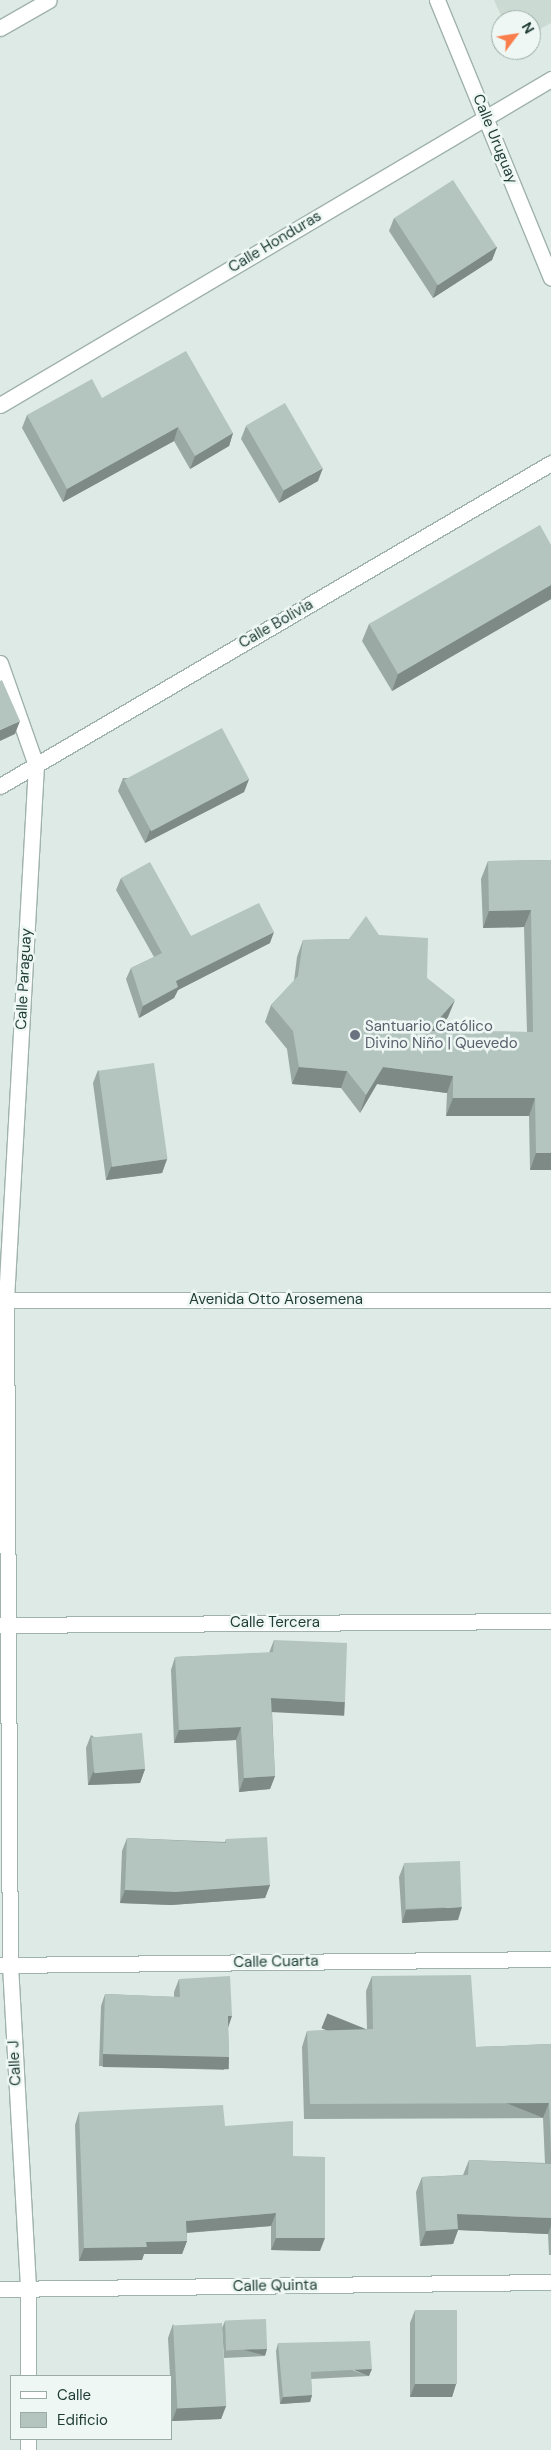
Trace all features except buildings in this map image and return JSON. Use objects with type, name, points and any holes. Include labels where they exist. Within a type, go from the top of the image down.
[{"type":"street","points":[[0,28],[49,0]]},
{"type":"street","name":"Calle Uruguay","points":[[437,0],[487,116],[551,278]]},
{"type":"street","name":"Calle Honduras","points":[[0,405],[551,79]]},
{"type":"street","name":"Calle Bolivia","points":[[0,786],[551,463]]},
{"type":"street","name":"Calle Paraguay","points":[[0,664],[36,764],[3,1300]]},
{"type":"street","name":"Avenida Otto Arosemena","points":[[3,1300],[551,1300]]},
{"type":"street","name":"Calle J","points":[[3,1300],[5,1965],[28,2289],[28,2375]]},
{"type":"street","name":"Calle Tercera","points":[[5,1625],[551,1621]]},
{"type":"street","name":"Calle Cuarta","points":[[5,1965],[551,1959]]},
{"type":"street","name":"Calle Quinta","points":[[0,2289],[551,2282]]},
{"type":"shaded area","points":[[494,0],[551,0],[551,23],[541,28],[541,10],[498,10]]},
{"type":"place","name":"Santuario Católico Divino Niño | Quevedo","points":[[355,1035]]}]
